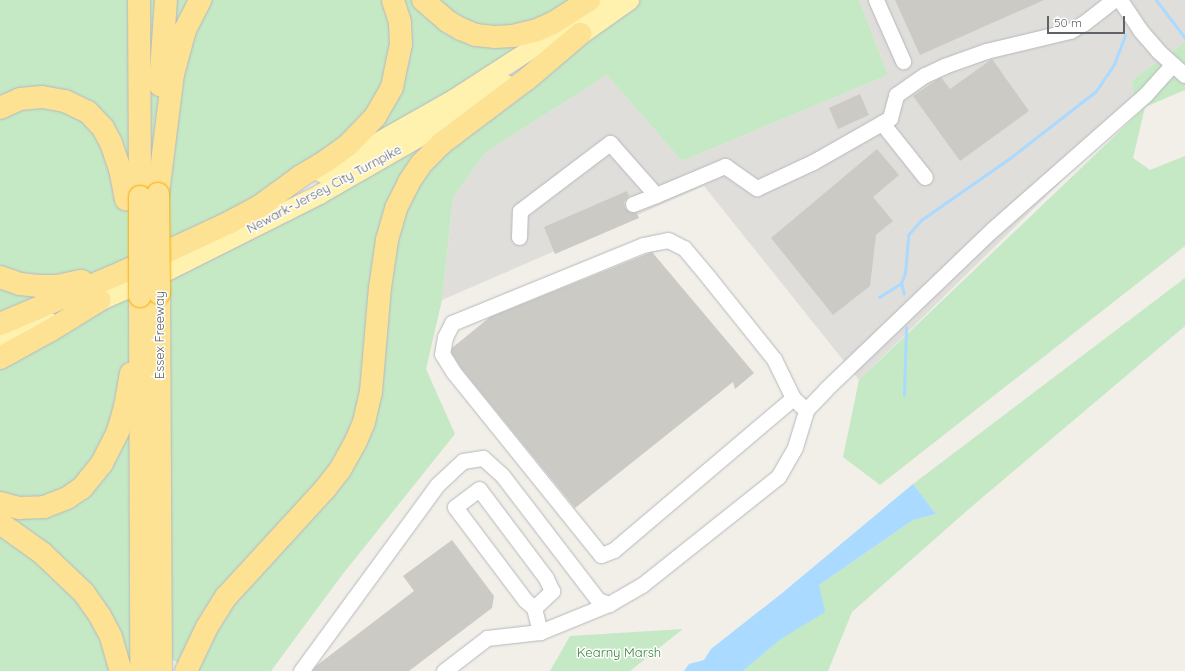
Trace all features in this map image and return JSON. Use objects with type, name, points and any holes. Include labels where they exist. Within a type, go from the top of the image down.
[{"type":"highway","name":"Essex Freeway","points":[[139,0],[141,197],[140,296],[150,334],[141,671]]},
{"type":"highway","name":"Essex Freeway","points":[[161,671],[150,334],[141,197],[159,95],[166,0]]},
{"type":"highway","points":[[141,197],[185,30],[200,0]]},
{"type":"highway","points":[[260,206],[301,176],[338,153],[357,137],[381,107],[392,86],[401,54],[400,22],[393,0]]},
{"type":"highway","points":[[424,0],[461,30],[476,35],[494,37],[521,35],[541,28],[553,23],[589,0]]},
{"type":"highway","points":[[186,671],[207,627],[226,597],[325,489],[340,470],[356,441],[364,422],[371,392],[380,288],[387,240],[396,208],[409,182],[421,164],[438,147],[528,79],[580,34]]},
{"type":"highway","points":[[0,108],[20,99],[42,97],[65,101],[88,112],[103,128],[111,142],[120,169],[141,197]]},
{"type":"highway","name":"Newark-Jersey City Turnpike","points":[[0,324],[155,258],[260,206]]},
{"type":"highway","points":[[0,278],[29,285],[57,286],[74,283],[155,258]]},
{"type":"highway","points":[[0,358],[51,330],[100,300]]},
{"type":"highway","points":[[0,503],[19,508],[48,506],[71,496],[88,481],[102,463],[118,431],[150,334]]},
{"type":"highway","points":[[0,523],[42,553],[84,593],[100,616],[111,637],[121,671]]},
{"type":"main road","name":"Newark-Jersey City Turnpike","points":[[260,206],[366,149],[453,99],[606,0]]},
{"type":"main road","name":"Newark-Jersey City Turnpike","points":[[0,342],[100,300],[209,250],[347,179],[446,121],[580,34],[629,0]]},
{"type":"street","points":[[876,0],[903,61]]},
{"type":"street","points":[[633,204],[725,166],[757,188],[813,162],[890,118],[896,96],[925,75],[944,66],[986,51],[1070,31],[1084,23],[1113,0]]},
{"type":"street","points":[[1120,0],[1140,30],[1172,65],[1185,75]]},
{"type":"street","points":[[444,671],[487,638],[540,632],[609,604],[642,585],[778,477],[795,447],[806,410],[826,389],[993,229],[1146,94],[1172,65]]},
{"type":"street","points":[[882,123],[925,177]]},
{"type":"street","points":[[519,237],[520,211],[610,143],[656,195]]},
{"type":"street","points":[[793,398],[614,550],[601,555],[454,373],[442,354],[445,337],[452,324],[643,245],[668,240],[684,248],[774,359],[793,398],[806,410]]},
{"type":"street","points":[[301,671],[437,485],[464,461],[483,458],[502,475],[598,600],[609,604]]},
{"type":"street","points":[[534,608],[552,591],[546,578],[479,489],[456,507],[525,600],[534,608],[540,632]]},
{"type":"shaded area","points":[[859,0],[1185,0],[1185,42],[1132,80],[1135,109],[859,380],[704,186],[442,300],[453,197],[486,152],[607,75],[682,161],[888,75]]},
{"type":"green space","points":[[0,0],[606,0],[397,132],[0,324]]},
{"type":"green space","points":[[629,0],[859,0],[888,75],[682,161],[607,75],[486,152],[453,197],[442,300],[426,369],[455,434],[342,575],[271,671],[186,671],[187,669],[161,652],[135,671],[0,671],[0,342],[422,135]]},
{"type":"green space","points":[[1185,42],[1185,90],[1145,107],[1133,158],[1150,170],[1185,156],[1185,246],[880,485],[843,457],[859,380],[1144,108],[1135,109],[1132,80]]},
{"type":"green space","points":[[1185,278],[1185,326],[970,508],[852,612],[828,671],[743,671],[781,639],[819,585],[913,520],[936,514],[913,484]]},
{"type":"green space","name":"Kearny Marsh","points":[[683,629],[630,671],[550,671],[570,636]]},
{"type":"water","points":[[913,484],[936,514],[913,520],[819,585],[825,612],[781,639],[743,671],[684,671],[689,664],[704,660],[711,649],[781,594]]},
{"type":"building","points":[[895,0],[1044,0],[920,55]]},
{"type":"building","points":[[992,59],[1029,111],[960,161],[913,96],[941,77],[950,89]]},
{"type":"building","points":[[860,94],[869,115],[838,129],[829,108]]},
{"type":"building","points":[[877,149],[899,175],[873,197],[893,221],[876,235],[870,286],[833,315],[771,238]]},
{"type":"building","points":[[627,191],[629,196],[624,202],[625,208],[631,213],[636,212],[639,218],[555,254],[544,227]]},
{"type":"building","points":[[652,252],[754,373],[735,389],[733,382],[575,508],[461,368],[451,352],[452,348],[490,317]]},
{"type":"building","points":[[452,540],[494,596],[492,608],[409,671],[312,671],[316,666],[414,591],[403,576]]},
{"type":"waterway","points":[[1156,0],[1185,38]]},
{"type":"waterway","points":[[879,297],[901,283],[905,273],[908,235],[921,220],[1010,158],[1096,91],[1114,64],[1125,35]]},
{"type":"waterway","points":[[901,283],[904,294]]},
{"type":"waterway","points":[[904,395],[906,327]]}]
